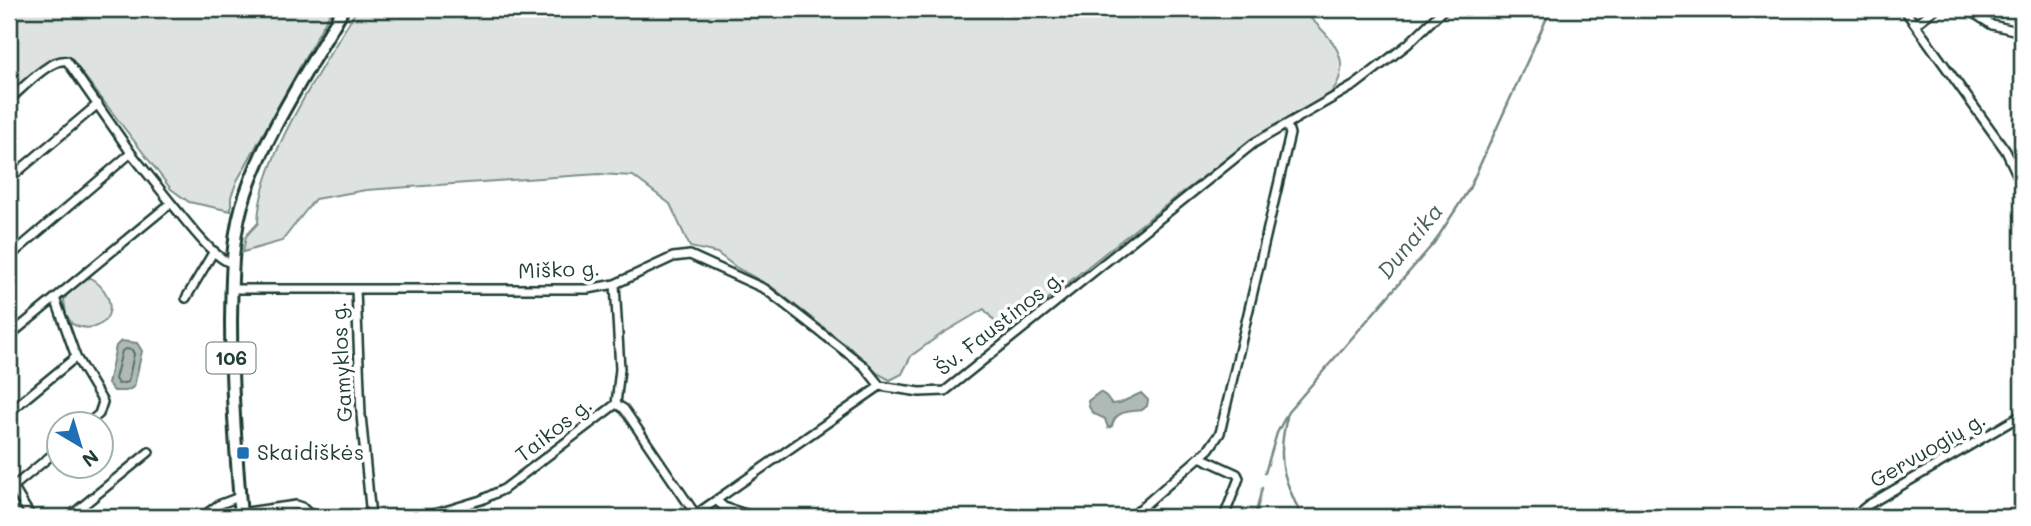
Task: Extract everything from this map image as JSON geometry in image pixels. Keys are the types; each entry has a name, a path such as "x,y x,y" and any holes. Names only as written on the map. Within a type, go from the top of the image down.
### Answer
{"main road":[{"name":"106","path":"240,515 232,375 232,263 238,219 250,181 268,144 344,9"}],"street":[{"name":"Šv. Faustinos g.","path":"880,386 920,392 945,391 1254,143 1355,85 1408,44 1444,9"},
{"path":"1905,9 2006,152 2022,185"},
{"path":"1916,24 1935,9"},
{"path":"1967,9 1992,25 2022,32"},
{"path":"9,100 51,64 62,60 71,64 131,153 171,204 214,251 227,263 232,263"},
{"path":"9,179 98,104"},
{"path":"1131,517 1200,457 1215,441 1225,420 1290,134 1287,124"},
{"path":"9,257 131,153"},
{"path":"9,336 171,204"},
{"path":"186,298 214,251"},
{"name":"Miško g.","path":"232,289 588,289 615,284 673,257 690,255 765,289 864,366 880,386"},
{"path":"615,284 620,369 616,404"},
{"name":"Gamyklos g.","path":"356,289 361,415 371,517"},
{"path":"55,298 76,357 103,402 100,410"},
{"path":"9,412 76,357"},
{"path":"694,516 866,393 880,386"},
{"name":"Taikos g.","path":"425,517 481,500 504,488 616,404 624,409 694,516"},
{"name":"Gervuogių g.","path":"1853,517 1868,505 2022,415"},
{"path":"69,517 149,452"},
{"path":"1200,457 1237,474 1239,478 1224,517"},
{"path":"31,517 11,483 46,458"},
{"path":"202,517 218,505 239,497"},
{"path":"717,501 724,508 755,517"},
{"path":"240,515 296,505 312,517"}],"shaded area":[{"path":"9,9 332,9 237,181 231,197 231,211 189,202 171,189 72,60 61,56 50,59 9,95"},
{"path":"357,9 1301,9 1331,40 1337,49 1341,68 1334,89 1326,98 1248,142 1005,334 984,309 911,356 902,374 890,380 877,373 856,353 772,287 737,268 717,253 690,247 670,204 633,176 599,174 366,190 315,199 282,241 243,252 246,236 258,223 261,197 281,142 311,85"},
{"path":"89,277 100,286 110,306 103,322 85,327 72,324 66,314 64,300 69,291"},
{"path":"297,508 310,517 248,517 248,516"}],"water":[{"path":"121,341 137,343 142,351 134,387 126,391 114,391 108,384 116,346"},
{"path":"1100,392 1112,404 1141,393 1148,400 1147,406 1142,410 1120,414 1108,428 1105,419 1093,413 1088,401"}],"waterway":[{"name":"Dunaika","path":"1265,473 1277,433 1288,412 1434,243 1469,189 1551,9"},
{"path":"1287,417 1282,445 1283,468 1302,517"},
{"name":"Dunaika","path":"1255,517 1262,488"}],"place":[{"name":"Skaidiškės","path":"243,453"}]}
